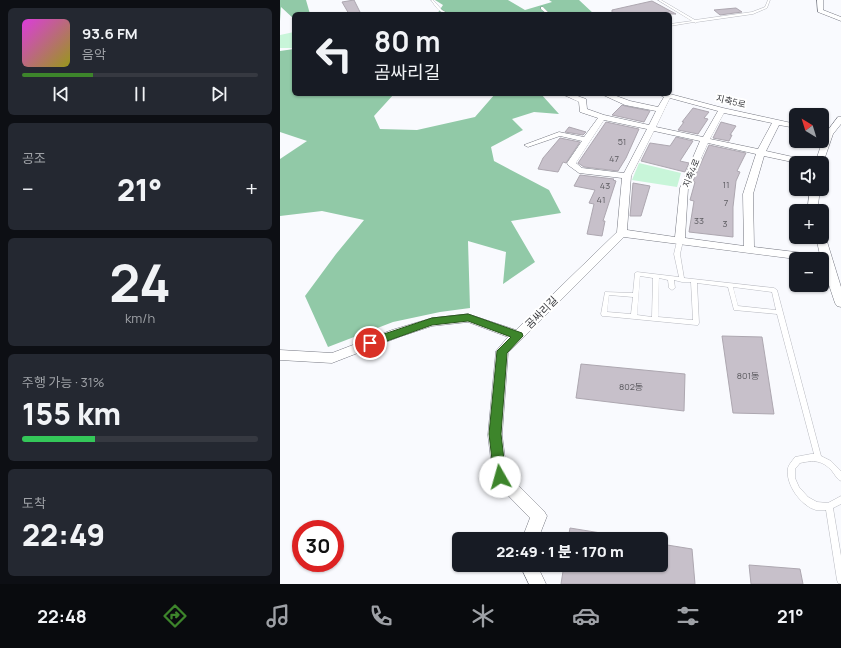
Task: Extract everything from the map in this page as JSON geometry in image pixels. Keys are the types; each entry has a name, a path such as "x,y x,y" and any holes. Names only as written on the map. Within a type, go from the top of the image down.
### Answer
{"street":[{"path":"820,0 818,2 820,11 841,19"},
{"path":"571,96 583,101 583,110 602,117 789,159"},
{"path":"610,96 628,103 660,110"},
{"path":"665,96 652,128 627,176 622,233 789,255"},
{"name":"지축5로","path":"669,96 722,110 789,125"},
{"name":"지축4로","path":"680,241 684,188 705,140 722,110"},
{"path":"602,117 571,163 579,170 627,176"},
{"path":"829,130 841,119"},
{"path":"749,250 748,194 761,152 777,122"},
{"path":"528,145 559,134 586,140"},
{"name":"곰싸리길","path":"280,355 332,358 396,333 432,322 468,318 518,336 622,233"},
{"path":"829,274 841,303"},
{"path":"518,336 502,351 495,434 500,477 539,516 533,532"},
{"path":"532,572 538,584"}],"lane":[{"path":"432,0 443,12"},
{"path":"659,0 696,22"},
{"path":"672,25 753,13 766,7 769,0"},
{"path":"542,8 547,12"},
{"path":"680,241 677,254 682,280"},
{"path":"634,317 637,274 774,290 818,458"},
{"path":"655,319 656,276"},
{"path":"671,278 672,288"},
{"path":"636,295 607,293 604,314 696,323 694,281"},
{"path":"730,285 736,308 779,312"},
{"path":"841,477 835,468 818,458 803,458 796,461 792,466 790,473 792,481 802,497 811,503 829,507 841,500"},
{"path":"829,507 841,580"}],"green space":[{"path":"280,0 306,0 309,12 292,12 292,17 281,7 280,21"},
{"path":"435,0 508,0 525,10 552,2 549,0 579,0 592,12 438,12 443,5"},
{"path":"292,32 292,48 280,48 280,35"},
{"path":"292,49 292,96 392,96 374,116 380,129 417,130 475,117 493,96 543,96 559,114 534,112 512,119 523,130 491,147 494,161 549,190 561,213 511,221 535,262 503,284 506,252 468,241 470,308 440,312 393,322 328,347 305,296 336,254 364,220 322,211 280,216 280,159 307,141 280,132 280,51"},
{"path":"639,163 681,173 677,187 632,180"}],"building":[{"path":"354,0 360,12 348,12 342,2"},
{"path":"652,1 676,14 672,14 672,12 612,12 612,10"},
{"path":"736,8 742,12 720,15 714,10"},
{"path":"622,105 650,111 644,122 612,115"},
{"path":"693,108 709,112 704,118 708,119 698,134 678,130 684,122 682,122"},
{"path":"606,122 639,129 626,158 618,171 584,167 578,163"},
{"path":"721,122 736,126 730,135 732,135 729,141 713,138"},
{"path":"569,127 586,132 583,135 565,132"},
{"path":"676,137 693,141 680,161 689,163 685,172 641,161 650,143 670,146"},
{"path":"560,138 580,142 566,163 563,162 558,172 538,169 543,158"},
{"path":"709,145 746,153 737,171 740,172 736,181 733,207 733,237 689,232 694,201 690,200 695,182 693,181"},
{"path":"580,175 614,179 613,180 616,181 603,221 605,221 602,236 587,234 594,204 589,203 595,190 574,186"},
{"path":"633,183 650,186 641,216 630,216"},
{"path":"722,336 762,337 774,414 733,413"},
{"path":"581,364 685,374 684,411 576,398"},
{"path":"570,528 595,532 569,532"},
{"path":"668,545 692,549 695,584 561,584 563,572 668,572"},
{"path":"749,565 800,569 803,584 751,584"}],"route":[{"path":"370,343 432,322 468,318 489,324 518,336 502,351 495,434 500,477"}]}
